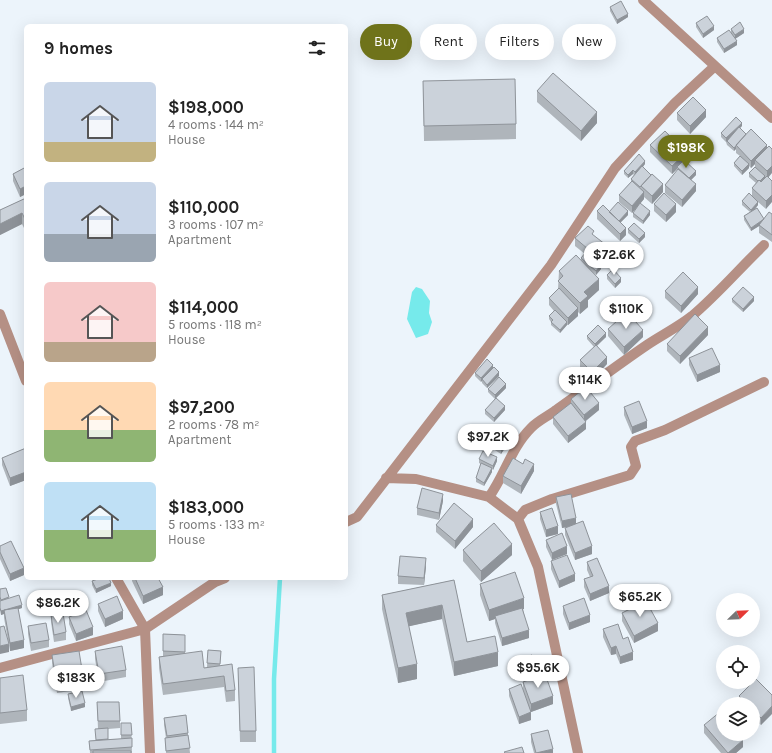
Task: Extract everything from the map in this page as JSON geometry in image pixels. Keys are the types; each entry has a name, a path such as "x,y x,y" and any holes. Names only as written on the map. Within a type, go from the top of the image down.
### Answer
{"street":[{"path":"643,0 772,118"},
{"path":"348,521 357,517 550,265 615,168 675,103 715,66"},
{"path":"489,498 497,486 514,449 542,418 600,380 610,370 621,365 647,345 692,316 764,245"},
{"path":"0,314 24,376"},
{"path":"518,519 525,510 552,499 630,474 634,471 636,466 631,447 635,441 664,430 764,382"},
{"path":"386,478 416,479 489,498 518,519 538,567 578,753"},
{"path":"117,580 145,628 150,753"},
{"path":"0,668 145,628 220,580"}],"water":[{"path":"416,287 422,289 430,301 429,313 432,322 428,334 416,338 407,319 412,292"}],"building":[{"path":"621,1 628,14 617,20 610,7"},
{"path":"707,16 714,26 703,34 696,23"},
{"path":"740,22 744,29 735,35 731,29"},
{"path":"729,30 737,41 724,49 717,38"},
{"path":"553,73 597,112 581,131 537,91"},
{"path":"515,79 516,124 424,126 423,81"},
{"path":"693,97 706,110 690,126 677,113"},
{"path":"736,117 742,123 726,138 721,133"},
{"path":"739,127 746,134 734,148 727,141"},
{"path":"751,129 767,145 751,161 736,145"},
{"path":"665,131 686,153 672,166 650,145"},
{"path":"769,146 772,149 772,166 767,171 755,160"},
{"path":"639,154 645,161 635,172 633,170 628,175 624,171"},
{"path":"740,156 749,164 742,171 734,163"},
{"path":"684,160 696,171 689,178 677,167"},
{"path":"642,166 651,175 640,187 631,179"},
{"path":"755,167 765,176 760,181 749,173"},
{"path":"24,168 24,187 20,189 13,174"},
{"path":"678,169 696,184 682,200 665,185"},
{"path":"652,174 663,184 652,196 641,186"},
{"path":"767,176 772,181 772,195 766,201 752,188 759,180 761,182"},
{"path":"632,181 644,192 632,206 619,195"},
{"path":"664,193 676,204 666,215 654,204"},
{"path":"749,193 758,202 751,210 742,201"},
{"path":"24,199 24,217 22,213 0,224 0,210"},
{"path":"618,202 628,211 619,221 609,212"},
{"path":"640,203 650,211 643,221 633,213"},
{"path":"603,205 626,228 620,234 597,211"},
{"path":"757,208 764,219 751,228 744,216"},
{"path":"769,212 772,214 772,235 759,225"},
{"path":"634,223 645,233 639,239 628,229"},
{"path":"588,226 594,231 592,234 615,252 608,261 590,246 588,249 575,238"},
{"path":"586,252 601,265 596,271 581,258"},
{"path":"576,255 599,279 584,292 588,296 580,303 558,281 563,276 559,271"},
{"path":"613,269 621,278 615,284 607,275"},
{"path":"683,272 698,287 681,306 665,291"},
{"path":"743,287 754,297 743,309 732,299"},
{"path":"559,288 578,308 568,318 549,298"},
{"path":"555,310 567,322 560,330 551,322 553,320 549,316"},
{"path":"627,312 643,330 624,347 608,329"},
{"path":"695,314 708,327 680,356 667,344"},
{"path":"598,325 606,333 595,344 587,336"},
{"path":"596,345 607,357 592,372 580,360"},
{"path":"712,348 720,365 697,375 689,358"},
{"path":"487,359 493,365 481,378 475,373"},
{"path":"494,367 499,372 487,385 482,379"},
{"path":"499,377 506,384 495,395 488,389"},
{"path":"586,387 599,403 584,415 571,399"},
{"path":"496,398 505,406 494,418 485,410"},
{"path":"639,401 647,421 632,427 624,407"},
{"path":"571,403 586,422 568,436 553,417"},
{"path":"493,432 507,441 501,450 487,441"},
{"path":"24,449 24,473 10,478 2,458"},
{"path":"483,451 497,457 493,466 479,459"},
{"path":"513,458 523,464 525,459 534,464 521,486 503,476"},
{"path":"481,463 492,468 484,483 476,478"},
{"path":"422,488 443,494 439,513 417,508"},
{"path":"571,494 576,518 562,521 556,497"},
{"path":"454,503 473,519 455,541 436,525"},
{"path":"552,508 558,526 546,530 540,512"},
{"path":"583,521 592,546 575,553 565,528"},
{"path":"494,523 512,544 481,571 463,550"},
{"path":"562,533 567,546 552,553 546,540"},
{"path":"11,541 24,568 10,574 0,552 0,546"},
{"path":"567,555 575,574 559,581 551,561"},
{"path":"400,556 426,558 424,578 398,576"},
{"path":"597,558 609,586 590,594 584,579 593,576 587,562"},
{"path":"515,572 524,598 489,610 480,584"},
{"path":"110,580 111,583 96,589 92,581"},
{"path":"136,580 159,580 163,587 143,596"},
{"path":"454,580 467,642 495,636 498,652 454,662 442,605 406,613 417,664 398,668 382,595"},
{"path":"6,588 9,597 1,600 0,589"},
{"path":"19,595 22,605 1,611 0,601"},
{"path":"117,596 123,611 105,619 98,604"},
{"path":"584,598 590,615 569,623 563,606"},
{"path":"646,601 658,623 634,636 622,613"},
{"path":"18,608 24,640 10,643 4,610"},
{"path":"522,608 529,630 502,638 495,616"},
{"path":"86,610 93,627 76,634 69,617"},
{"path":"63,613 66,632 54,635 51,615"},
{"path":"46,623 49,640 31,643 28,626"},
{"path":"618,624 623,639 628,637 633,652 620,657 616,646 611,648 603,629"},
{"path":"4,626 9,644 0,646 0,627"},
{"path":"163,634 185,635 185,652 163,651"},
{"path":"122,646 126,670 99,674 95,651"},
{"path":"208,650 221,651 220,664 207,663"},
{"path":"79,651 84,682 57,686 52,655"},
{"path":"202,651 204,668 232,664 235,690 226,691 224,676 163,684 159,657"},
{"path":"532,655 536,665 514,673 510,662"},
{"path":"254,667 256,731 240,731 238,668"},
{"path":"545,674 553,696 531,704 523,682"},
{"path":"23,675 27,710 0,713 0,678"},
{"path":"760,683 772,695 772,706 761,718 760,697 739,696 746,689 760,689"},
{"path":"521,684 531,712 519,717 509,689"},
{"path":"82,691 85,703 71,707 68,694"},
{"path":"97,702 119,702 120,721 98,721"},
{"path":"186,715 188,733 167,736 164,718"},
{"path":"716,715 716,739 704,725"},
{"path":"121,723 131,723 132,735 121,735"},
{"path":"108,728 108,739 96,740 95,729"},
{"path":"548,730 553,749 536,753 531,734"},
{"path":"188,735 190,748 166,751 165,738"},
{"path":"132,738 132,747 90,750 89,741"},
{"path":"718,741 742,741 728,753"},
{"path":"522,747 524,753 504,752"},
{"path":"93,751 131,751 131,753 93,753"}],"waterway":[{"path":"274,753 274,679 280,580"}]}
